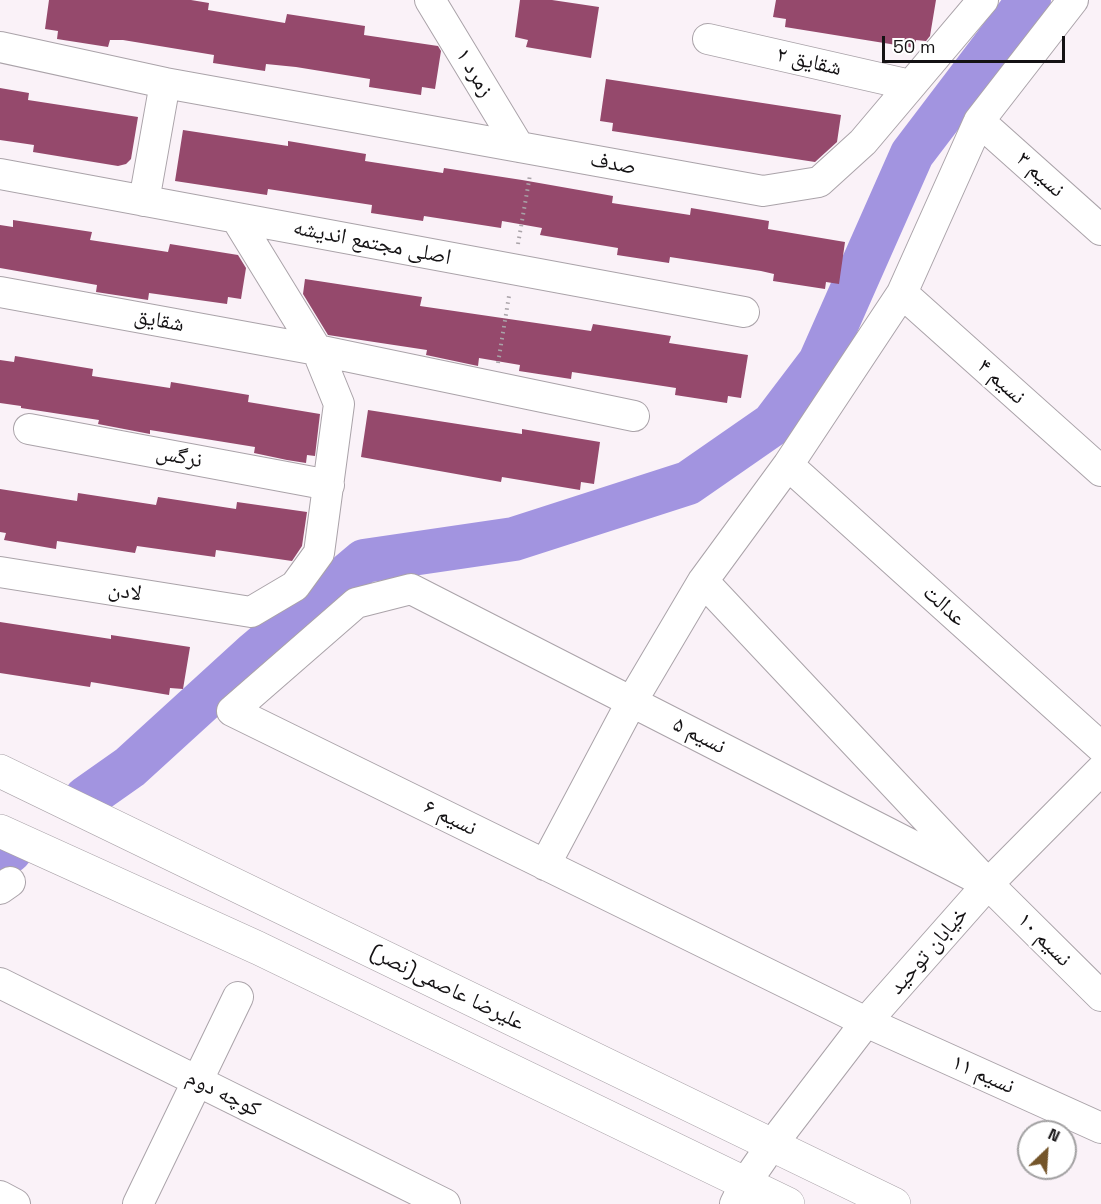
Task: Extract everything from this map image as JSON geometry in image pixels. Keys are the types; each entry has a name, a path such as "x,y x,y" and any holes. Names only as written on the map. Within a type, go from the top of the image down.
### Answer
{"street":[{"name":"زمرد ۱","path":"429,0 527,148"},
{"name":"صدف","path":"0,47 165,83 763,191 819,182 863,141 983,0"},
{"path":"545,865 632,701 703,581 788,465 902,293 980,121 1073,0"},
{"name":"شقایق ۲","path":"708,39 910,85"},
{"path":"144,201 165,83"},
{"name":"نسیم ۳","path":"980,121 1101,230"},
{"name":"اصلی مجتمع اندیشه","path":"0,174 744,312"},
{"path":"236,218 317,350 339,404 329,485"},
{"name":"شقایق","path":"0,292 317,350 634,416"},
{"name":"نسیم ۴","path":"902,293 1101,471"},
{"name":"نرگس","path":"29,429 329,485"},
{"name":"عدالت","path":"788,465 1101,747"},
{"name":"لادن","path":"0,572 251,612 295,586 319,553 329,485"},
{"name":"نسیم ۱۰","path":"703,581 988,884 1101,996"},
{"name":"نسیم ۵","path":"411,589 988,884"},
{"name":"نسیم ۶","path":"411,589 356,603 232,711 866,1022"},
{"name":"خیابان توحید","path":"740,1193 771,1146 866,1022 988,884 1101,770"},
{"name":"علیرضا عاصمی(نصر)","path":"0,771 894,1204"},
{"name":"علیرضا عاصمی(نصر)","path":"0,831 258,948 740,1193 788,1204"},
{"name":"کوچه دوم","path":"0,983 445,1204"},
{"path":"138,1204 199,1082 238,997"},
{"name":"نسیم ۱۱","path":"866,1022 1101,1128"},
{"path":"0,1196 15,1204"}],"path":[{"path":"493,387 514,269 527,148"}],"building":[{"path":"49,0 191,0 209,3 208,10 285,23 287,14 365,26 364,35 438,46 441,51 435,89 422,87 421,95 369,87 370,79 296,67 266,64 265,71 213,63 214,55 123,40 110,40 108,47 57,39 58,31 45,29"},
{"path":"520,0 552,0 599,7 591,58 526,47 528,40 515,37"},
{"path":"776,0 936,0 930,36 926,41 916,40 915,48 785,27 786,19 773,17"},
{"path":"606,79 841,115 837,142 815,162 612,131 613,123 600,121"},
{"path":"0,88 29,93 28,100 138,117 131,159 126,164 118,166 33,152 34,145 0,140"},
{"path":"183,130 288,146 288,141 366,154 365,161 443,173 444,168 522,180 613,196 612,203 690,215 691,208 769,221 768,229 845,242 839,284 826,282 825,289 773,281 774,274 761,271 670,257 669,263 617,255 618,248 540,235 542,228 502,221 501,228 424,216 423,221 371,213 372,205 268,189 267,195 175,181"},
{"path":"13,220 92,232 90,240 168,252 170,244 238,255 246,268 241,299 228,297 227,304 149,293 148,300 96,292 97,285 0,268 0,225 13,227"},
{"path":"305,279 422,297 420,306 591,331 593,324 671,336 669,343 748,355 741,398 728,396 727,403 675,395 676,388 572,372 571,379 519,371 520,365 479,358 478,366 426,355 427,350 328,335 303,294"},
{"path":"15,356 93,369 92,376 170,388 171,382 249,395 248,402 320,414 315,456 307,455 306,463 287,460 254,453 255,447 150,430 150,434 98,424 99,420 0,403 0,360 14,362"},
{"path":"368,410 522,434 522,429 600,442 594,484 581,482 580,490 502,477 501,482 361,457"},
{"path":"0,489 77,501 78,493 156,505 158,497 236,509 237,502 307,512 302,546 292,561 216,550 215,557 137,546 135,553 57,541 56,549 4,540 6,533 0,532"},
{"path":"0,622 111,639 111,635 190,647 183,689 170,688 169,695 91,682 90,687 0,673"}],"waterway":[{"path":"86,798 130,767 255,653 364,561 514,539 688,483 773,424 820,362 912,154 1029,0"},
{"path":"0,858 10,851"}]}
